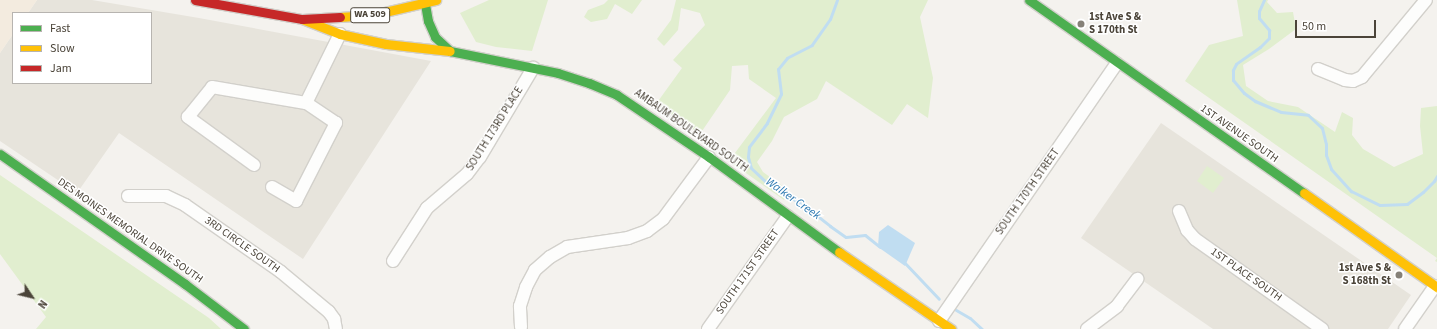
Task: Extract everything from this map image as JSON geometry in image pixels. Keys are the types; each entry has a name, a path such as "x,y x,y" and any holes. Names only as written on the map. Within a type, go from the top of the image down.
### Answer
{"main road":[{"name":"AMBAUM BOULEVARD SOUTH","path":"194,0 302,19 340,34 386,44 450,51 558,73 589,83 617,95 709,157 788,216 951,329"},
{"name":"WA 509","path":"302,19 372,15 425,4 436,0"},
{"name":"1ST AVENUE SOUTH","path":"1029,0 1436,287"},
{"path":"425,4 428,21 435,37 450,51"},
{"name":"DES MOINES MEMORIAL DRIVE SOUTH","path":"0,154 185,284 244,329"}],"street":[{"path":"1318,69 1345,80 1353,81 1362,76 1426,0"},
{"path":"306,103 340,34"},
{"name":"SOUTH 170TH STREET","path":"939,321 1117,63"},
{"name":"SOUTH 173RD PLACE","path":"394,261 427,208 467,174 480,157 532,68"},
{"path":"254,164 188,117 212,87 306,103 336,123 296,201 272,187"},
{"path":"521,327 520,306 526,287 536,270 545,261 567,247 628,238 647,231 663,219 709,157"},
{"name":"3RD CIRCLE SOUTH","path":"128,196 166,196 185,205 281,272 329,312 334,319 336,329"},
{"name":"1ST PLACE SOUTH","path":"1179,211 1187,230 1196,239 1322,329"},
{"name":"SOUTH 171ST STREET","path":"708,329 788,216"},
{"path":"1088,329 1117,306 1137,279"},
{"path":"1405,329 1436,287"}],"shaded area":[{"path":"0,0 37,0 29,12 12,12 12,35 0,53"},
{"path":"37,0 92,0 199,18 431,61 303,259 119,133 77,193 0,141 0,53 12,35 12,84 152,84 152,12 29,12"},
{"path":"1161,123 1411,295 1388,329 1213,329 1081,238"}],"green space":[{"path":"489,0 548,0 532,51 496,47 476,42 460,13"},
{"path":"608,0 642,0 632,14 615,4 607,19 591,22 584,17 588,10 604,4"},
{"path":"676,0 928,0 920,17 933,78 928,118 907,104 892,125 826,81 817,99 784,117 772,141 757,162 763,172 788,190 784,200 729,161 776,98 749,79 748,65 732,66 730,90 700,134 656,104 682,68 673,60 705,25 700,13 681,8 678,30 664,46 657,39 671,20"},
{"path":"1237,0 1268,0 1267,2 1277,13 1293,12 1296,29 1269,49 1243,65 1246,86 1268,101 1298,107 1335,132 1342,112 1353,118 1352,135 1363,149 1394,167 1423,154 1420,126 1421,108 1437,106 1437,258 1185,81 1209,45 1243,36"},
{"path":"1207,166 1224,178 1213,193 1197,181"},
{"path":"0,175 209,318 221,329 36,329 46,317 0,254"}],"water":[{"path":"888,225 915,243 905,266 878,247 879,232"}],"waterway":[{"name":"Walker Creek","path":"837,0 830,19 812,45 787,58 778,69 781,94 767,123 749,147 748,157 751,168 766,182 806,207 846,237 865,235 880,247"},
{"name":"Walker Creek","path":"1264,0 1259,11 1259,18 1269,30 1269,38 1260,47 1236,64 1233,70 1233,80 1244,93 1255,101 1281,112 1308,115 1322,128 1326,144 1326,155 1331,169 1351,191 1380,205 1407,204 1423,192 1437,176"},
{"name":"Walker Creek","path":"903,261 939,299"},
{"name":"Walker Creek","path":"956,310 970,318 982,329"}],"traffic: fast":[{"path":"1029,0 1304,193"},
{"path":"425,4 428,21 435,37 450,51 558,73 589,83 617,95 709,157 839,252"},
{"path":"0,154 185,284 244,329"}],"traffic: slow":[{"path":"340,17 372,15 436,0"},
{"path":"302,19 340,34 386,44 450,51"},
{"path":"1304,193 1437,287"},
{"path":"839,252 951,329"}],"traffic: jam":[{"path":"195,0 302,19 340,17"}],"place":[{"name":"1st Ave S & S 170th St","path":"1081,24"},
{"name":"1st Ave S & S 168th St","path":"1399,275"}]}
